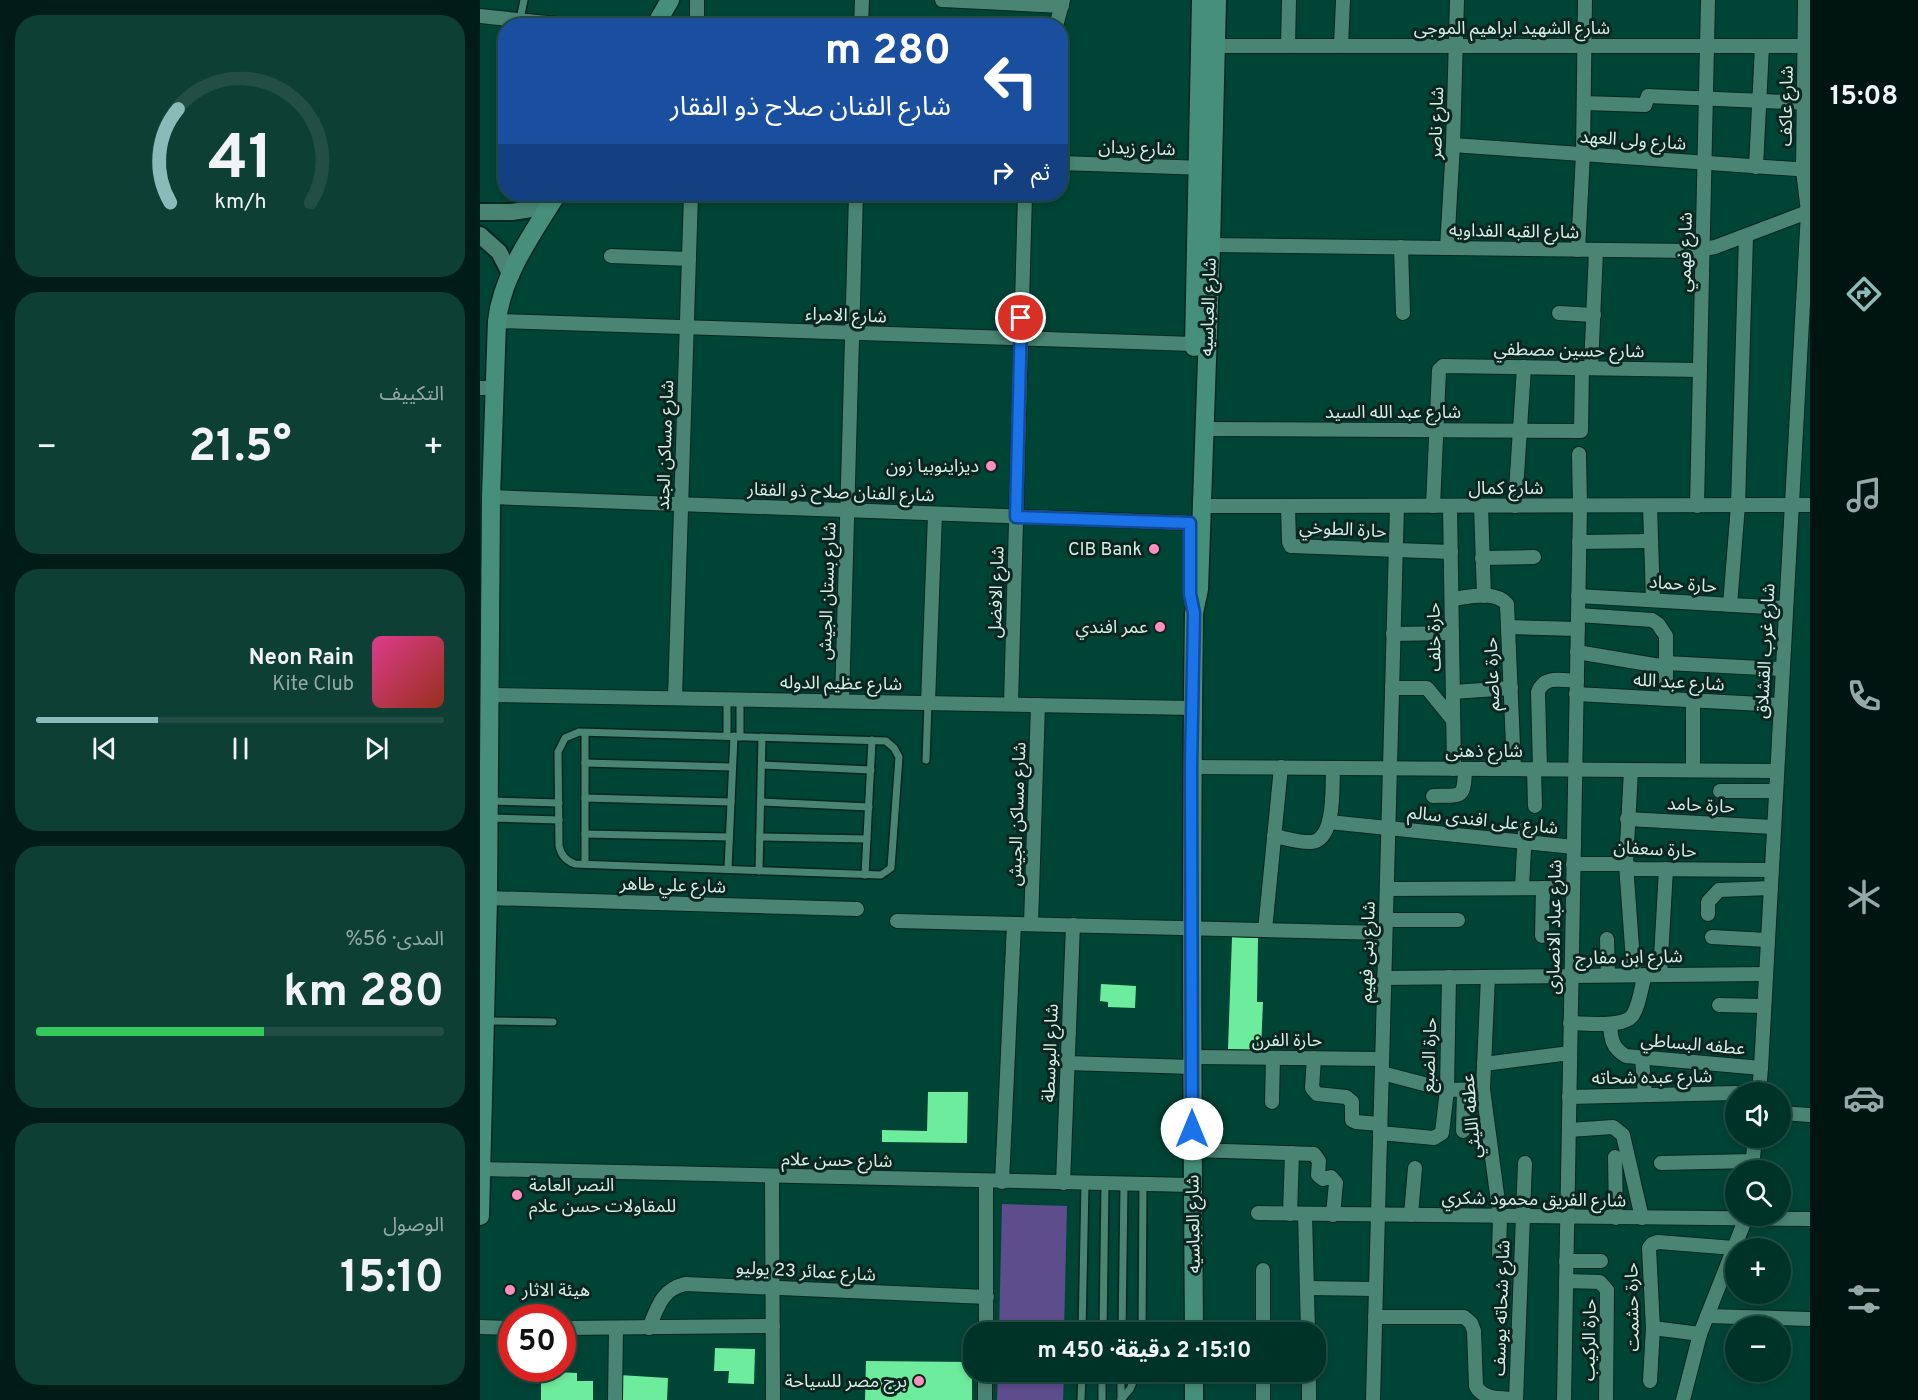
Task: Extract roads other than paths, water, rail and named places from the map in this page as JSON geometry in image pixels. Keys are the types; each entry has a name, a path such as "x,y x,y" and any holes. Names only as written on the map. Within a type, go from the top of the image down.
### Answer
{"main road":[{"path":"660,18 670,0"},
{"name":"شارع العباسيه","path":"1194,1322 1191,1185 1191,767 1194,613 1198,595 1211,245 1205,168 1202,0"},
{"name":"شارع العباسيه","path":"1194,613 1190,594 1190,523 1194,344 1217,0"},
{"path":"480,1216 488,898 490,695 485,651 491,497 487,388 499,300 531,236 553,201"},
{"path":"1194,1382 1194,1400"}],"street":[{"path":"697,18 698,0"},
{"path":"861,18 862,0"},
{"path":"942,0 1062,3 1058,18"},
{"path":"1288,46 1289,0"},
{"path":"1341,46 1343,0"},
{"name":"شارع ناصر","path":"1447,248 1453,144 1457,0"},
{"path":"1578,250 1583,154 1585,0"},
{"name":"شارع فهمي","path":"1697,506 1708,0"},
{"name":"شارع عاكف","path":"1805,0 1806,170 1809,211"},
{"path":"480,16 507,18"},
{"name":"شارع الشهيد ابراهيم الموجى","path":"1215,46 1807,46"},
{"path":"1756,167 1762,46"},
{"path":"1584,103 1645,105 1648,96 1807,102"},
{"name":"شارع ولى العهد","path":"1453,144 1806,170"},
{"name":"شارع زيدان","path":"1068,163 1205,168"},
{"path":"480,212 512,212 550,201"},
{"name":"شارع مساكن الجند","path":"675,698 692,201"},
{"name":"شارع بستان الجيش","path":"842,701 856,201"},
{"name":"شارع الافضل","path":"1011,704 1025,201"},
{"name":"شارع القبه الفداويه","path":"1211,245 1703,250 1809,211"},
{"name":"شارع غرب القشلاق","path":"1759,1082 1809,211"},
{"path":"480,235 499,252 511,275"},
{"path":"1730,605 1738,505 1746,236"},
{"path":"1401,247 1403,313"},
{"path":"1586,368 1593,315 1596,250"},
{"path":"611,256 689,259"},
{"path":"1559,313 1593,315"},
{"name":"شارع الامراء","path":"496,321 1194,344"},
{"name":"شارع حسين مصطفي","path":"1437,430 1439,370 1448,366 1700,370"},
{"path":"1515,506 1524,367"},
{"name":"شارع عبد الله السيد","path":"1204,429 1581,431 1586,368"},
{"path":"1433,506 1437,430"},
{"name":"شارع عباد الانصارى","path":"1564,1400 1580,506 1579,454"},
{"name":"شارع الفنان صلاح ذو الفقار","path":"491,497 1190,523"},
{"name":"شارع كمال","path":"1202,506 1810,506"},
{"name":"حارة الطوخي","path":"1288,506 1291,546 1396,550"},
{"name":"شارع بنى فهيم","path":"1373,1400 1397,506"},
{"name":"حارة خلف","path":"1433,796 1458,795 1464,789 1453,720 1450,506"},
{"path":"1452,599 1484,596 1480,506"},
{"path":"1650,506 1653,600"},
{"path":"928,703 935,514"},
{"path":"1579,542 1651,541"},
{"path":"1396,550 1451,552"},
{"path":"1482,558 1534,557"},
{"name":"حارة عاصم","path":"1484,596 1494,595 1502,598 1507,604 1514,769"},
{"name":"حارة حماد","path":"1578,596 1785,608"},
{"path":"1508,627 1652,620 1658,624 1666,636 1666,699"},
{"path":"1394,633 1452,633"},
{"path":"1577,652 1666,665 1782,669"},
{"name":"شارع عبد الله","path":"1534,806 1538,692 1548,680 1576,687 1666,699 1780,705"},
{"path":"1392,688 1428,688 1453,720"},
{"path":"1453,692 1511,688"},
{"name":"شارع عظيم الدوله","path":"490,695 1193,708"},
{"path":"1693,700 1693,770"},
{"name":"شارع مساكن الجيش","path":"1031,924 1038,705"},
{"name":"شارع ذهنى","path":"1191,767 1777,771"},
{"path":"1265,930 1281,767"},
{"path":"1274,836 1311,843 1327,831 1333,768"},
{"path":"1570,1023 1610,1024 1627,1021 1634,1015 1639,975 1626,864 1630,770"},
{"path":"1720,791 1775,791"},
{"name":"حارة حامد","path":"1627,819 1773,827"},
{"name":"شارع على افندى سالم","path":"1329,822 1388,829 1525,835 1574,846"},
{"path":"1522,888 1525,835"},
{"name":"حارة سعفان","path":"1573,864 1626,864 1634,869 1771,870"},
{"path":"1660,975 1666,869"},
{"path":"1542,936 1543,888"},
{"path":"1387,889 1573,888"},
{"path":"1708,914 1708,902 1719,890 1770,888"},
{"name":"شارع علي طاهر","path":"488,898 857,909"},
{"path":"897,921 1265,930 1386,926 1458,920"},
{"path":"1002,1182 1014,924"},
{"name":"شارع البوسطة","path":"1062,1183 1073,925"},
{"path":"1712,937 1767,940"},
{"path":"1607,939 1608,975"},
{"name":"شارع ابن مفارج","path":"1384,978 1766,974"},
{"name":"حارة الضبع","path":"1380,1129 1434,1138 1442,1133 1448,1090 1449,977"},
{"name":"عطفه الليثي","path":"1488,977 1483,1089 1500,1216 1499,1254"},
{"path":"1719,1005 1763,1006"},
{"name":"عطفه البساطي","path":"1610,1024 1611,1041 1617,1051 1626,1056 1761,1068"},
{"path":"1484,1064 1570,1053"},
{"path":"1272,1102 1273,1058"},
{"name":"حارة الفرن","path":"1067,1063 1192,1062 1273,1058 1382,1059"},
{"path":"1314,1058 1312,1088 1314,1092 1346,1097 1352,1102 1352,1120 1380,1129"},
{"path":"1642,1058 1646,1095"},
{"path":"1382,1073 1448,1090 1483,1089"},
{"path":"1463,1131 1464,1090"},
{"name":"شارع عبده شحاته","path":"1569,1097 1725,1093"},
{"path":"1791,1114 1810,1115"},
{"path":"1569,1130 1613,1127 1623,1135 1642,1218"},
{"path":"1192,1150 1314,1154 1319,1161 1318,1175 1323,1179 1331,1177 1336,1183 1333,1215"},
{"path":"1290,1214 1292,1154"},
{"path":"1615,1157 1616,1218"},
{"name":"شارع شحاته يوسف","path":"1516,1399 1525,1163"},
{"path":"1661,1163 1725,1164"},
{"path":"1411,1215 1415,1168"},
{"name":"شارع حسن علام","path":"482,1169 1191,1185"},
{"path":"772,1176 773,1400"},
{"path":"986,1181 986,1322"},
{"name":"شارع الفريق محمود شكري","path":"1258,1213 1725,1217"},
{"path":"1305,1214 1308,1322"},
{"name":"شارع الفريق محمود شكري","path":"1791,1218 1810,1219"},
{"name":"حارة حشمت","path":"1650,1381 1653,1328 1649,1248 1658,1242 1725,1247"},
{"path":"1566,1261 1602,1262"},
{"path":"1263,1270 1263,1322"},
{"path":"1683,1400 1700,1334 1725,1271"},
{"name":"حارة الركيب","path":"1566,1281 1600,1282 1607,1290 1606,1400"},
{"name":"شارع عمائر 23 يوليو","path":"649,1328 662,1298 678,1285 685,1284 987,1297"},
{"path":"1307,1288 1376,1289"},
{"path":"1707,1316 1810,1319"},
{"path":"1375,1317 1464,1317 1471,1323 1474,1331 1476,1386 1479,1392 1486,1396 1516,1399"},
{"path":"576,1328 773,1326"},
{"path":"480,1328 498,1328"},
{"path":"615,1400 616,1328"},
{"path":"1653,1328 1700,1334"},
{"path":"985,1382 985,1400"},
{"path":"1263,1382 1263,1400"},
{"path":"1309,1382 1309,1400"}],"lane":[{"path":"520,18 524,0"},
{"path":"728,869 734,699"},
{"path":"734,699 734,736"},
{"path":"926,759 928,703"},
{"path":"585,733 585,864"},
{"path":"585,733 880,740 891,744 898,757 893,864 885,874 865,874 569,862 561,854 559,846 559,747 569,735 585,733"},
{"path":"759,871 762,737"},
{"path":"865,874 872,740"},
{"path":"585,763 732,767"},
{"path":"762,765 870,770"},
{"path":"585,798 731,802"},
{"path":"761,802 869,807"},
{"path":"488,810 559,803"},
{"path":"488,810 559,820"},
{"path":"585,834 729,837"},
{"path":"760,837 867,840"},
{"path":"484,1021 553,1022"},
{"path":"1082,1322 1084,1184"},
{"path":"1103,1322 1105,1184"},
{"path":"1122,1322 1124,1185"},
{"path":"1142,1322 1143,1185"},
{"path":"1082,1382 1082,1400"},
{"path":"1102,1382 1102,1400"},
{"path":"1121,1382 1121,1400"},
{"path":"1121,1400 1133,1382"}],"place":[{"name":"ديزاينوبيا زون","path":"991,466"},
{"name":"CIB Bank","path":"1154,549"},
{"name":"عمر افندي","path":"1160,627"},
{"name":"النصر العامة للمقاولات حسن علام","path":"517,1195"},
{"name":"هيئة الاثار","path":"510,1290"},
{"name":"برج مصر للسياحة","path":"919,1381"}]}
